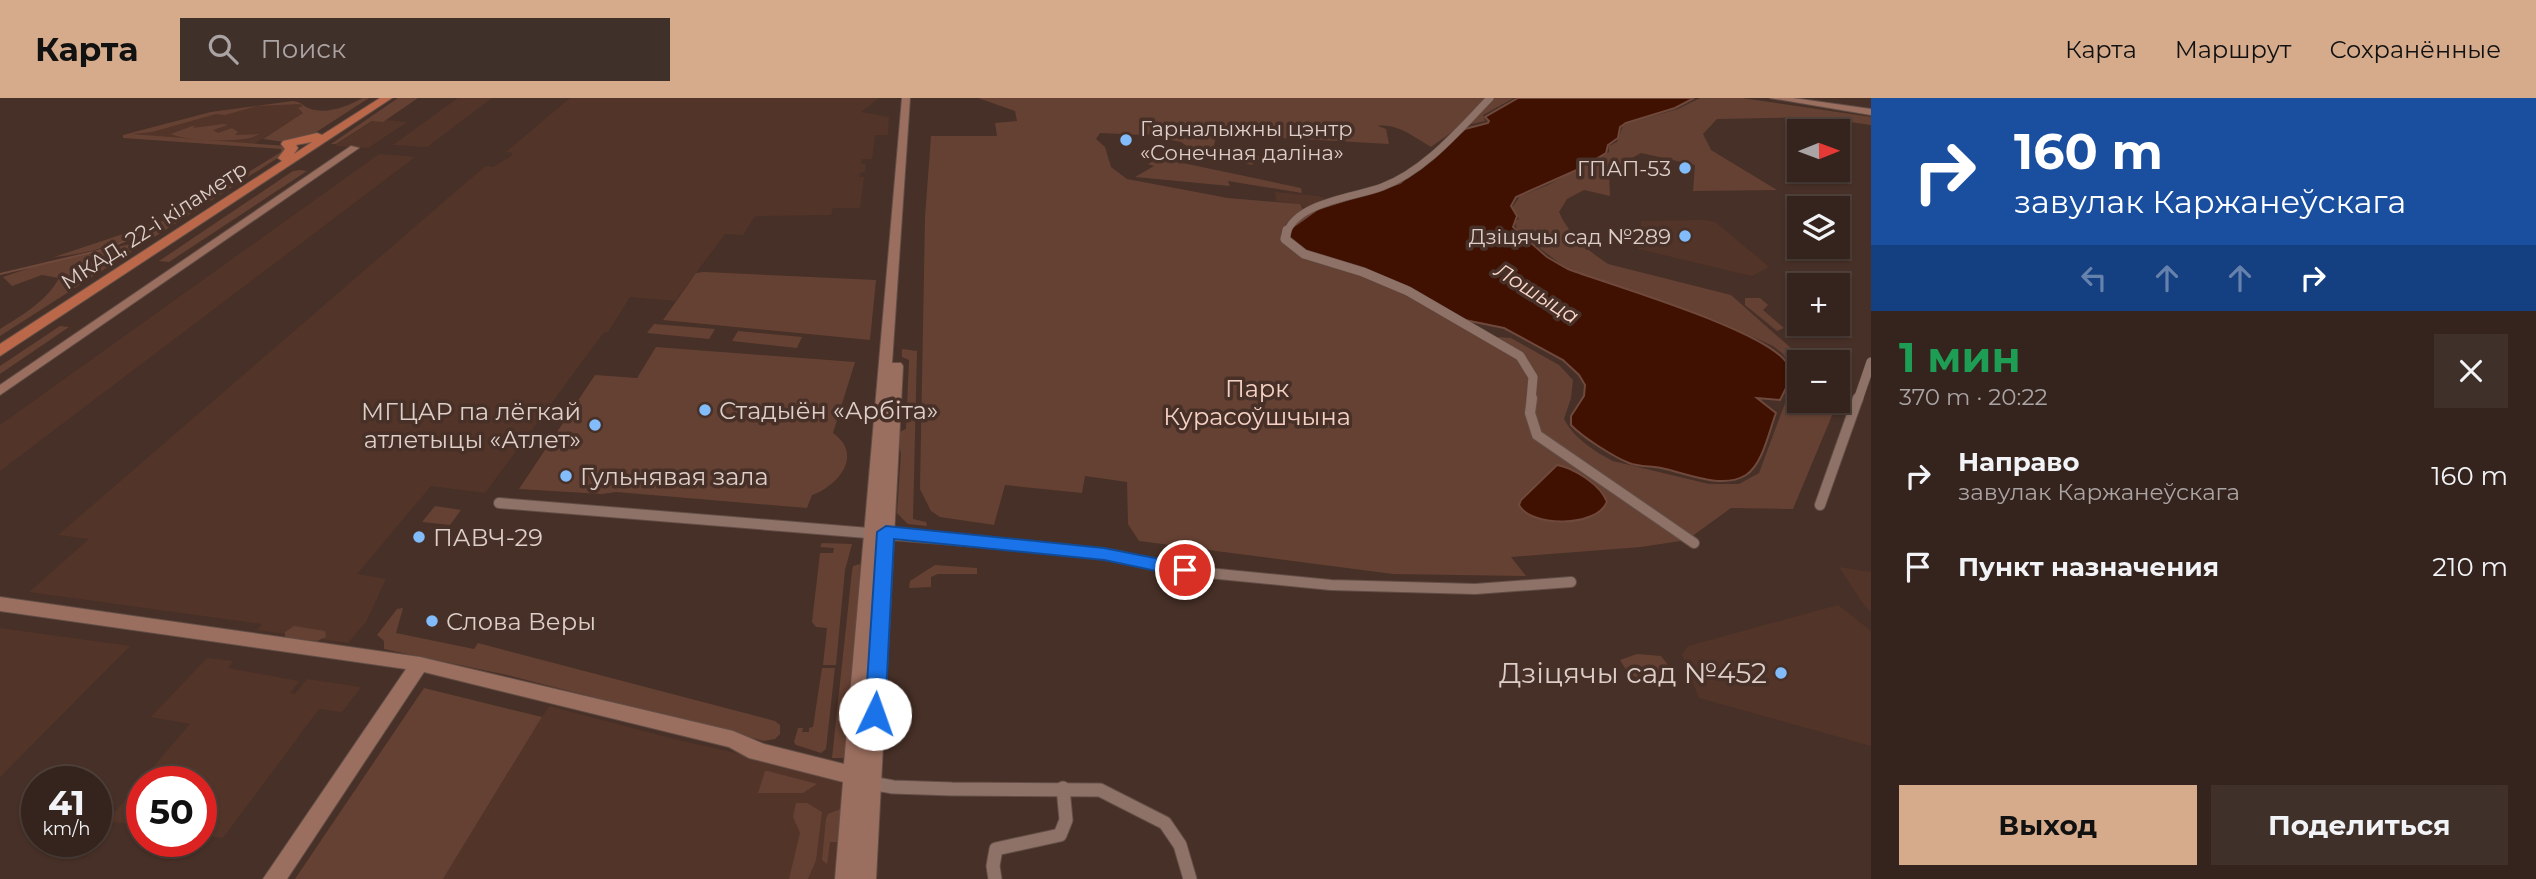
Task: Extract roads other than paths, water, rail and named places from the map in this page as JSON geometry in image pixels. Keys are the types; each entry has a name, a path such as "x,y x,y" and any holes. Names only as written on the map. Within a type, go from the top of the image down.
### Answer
{"highway":[{"path":"326,138 377,98"},
{"path":"326,138 387,98"},
{"name":"МКАД, 22-і кіламетр","path":"0,351 326,138"},
{"name":"МКАД, 22-і кіламетр","path":"0,340 285,158 326,138"}],"main road":[{"path":"865,879 863,780 907,134 906,98"},
{"path":"907,134 913,98"},
{"path":"1774,98 1871,111"},
{"path":"1792,98 1871,111"},
{"path":"0,391 354,148 326,138"},
{"path":"0,604 420,664 447,670 494,689 543,702 732,748 757,750 827,767 863,780"},
{"path":"274,879 420,664"},
{"path":"846,879 863,780"}],"street":[{"path":"1490,98 1411,173 1395,182 1329,202 1307,212 1290,223 1284,232 1285,239 1304,254 1363,272 1408,291 1520,356 1532,372 1534,386 1528,416 1536,435 1694,543"},
{"path":"1820,505 1871,362"},
{"path":"499,503 879,532 1104,554 1185,570 1371,588 1502,589 1571,582"},
{"path":"863,780 893,787 1100,790 1165,823 1180,845 1190,879"},
{"path":"995,879 993,866 996,849 1010,842 1052,840 1060,835 1066,820 1063,789"}],"water":[{"name":"Лошыца","path":"1518,98 1694,98 1675,108 1626,123 1620,127 1618,138 1608,145 1606,153 1579,169 1516,197 1511,206 1517,216 1513,227 1547,257 1568,269 1722,324 1775,352 1787,364 1787,384 1780,400 1757,398 1776,413 1765,447 1757,463 1746,475 1715,481 1629,463 1607,452 1571,425 1571,416 1584,396 1585,385 1579,375 1563,360 1504,328 1465,320 1307,252 1290,240 1290,229 1318,209 1400,183 1465,129 1488,123 1485,117"},
{"path":"1557,465 1579,474 1599,489 1607,502 1601,510 1590,517 1563,522 1549,521 1525,512 1519,505 1521,500"}],"waterway":[{"path":"0,274 106,249 145,232"}],"place":[{"name":"Гарналыжны цэнтр «Сонечная даліна»","path":"1126,140"},
{"name":"ГПАП-53","path":"1685,168"},
{"name":"Дзіцячы сад №289","path":"1685,236"},
{"name":"Стадыён «Арбіта»","path":"705,410"},
{"name":"МГЦАР па лёгкай атлетыцы «Атлет»","path":"595,425"},
{"name":"Гульнявая зала","path":"566,476"},
{"name":"ПАВЧ-29","path":"419,537"},
{"name":"Слова Веры","path":"432,621"},
{"name":"Дзіцячы сад №452","path":"1781,673"}],"park label":[{"name":"Парк Курасоўшчына","path":"1257,402"}]}
